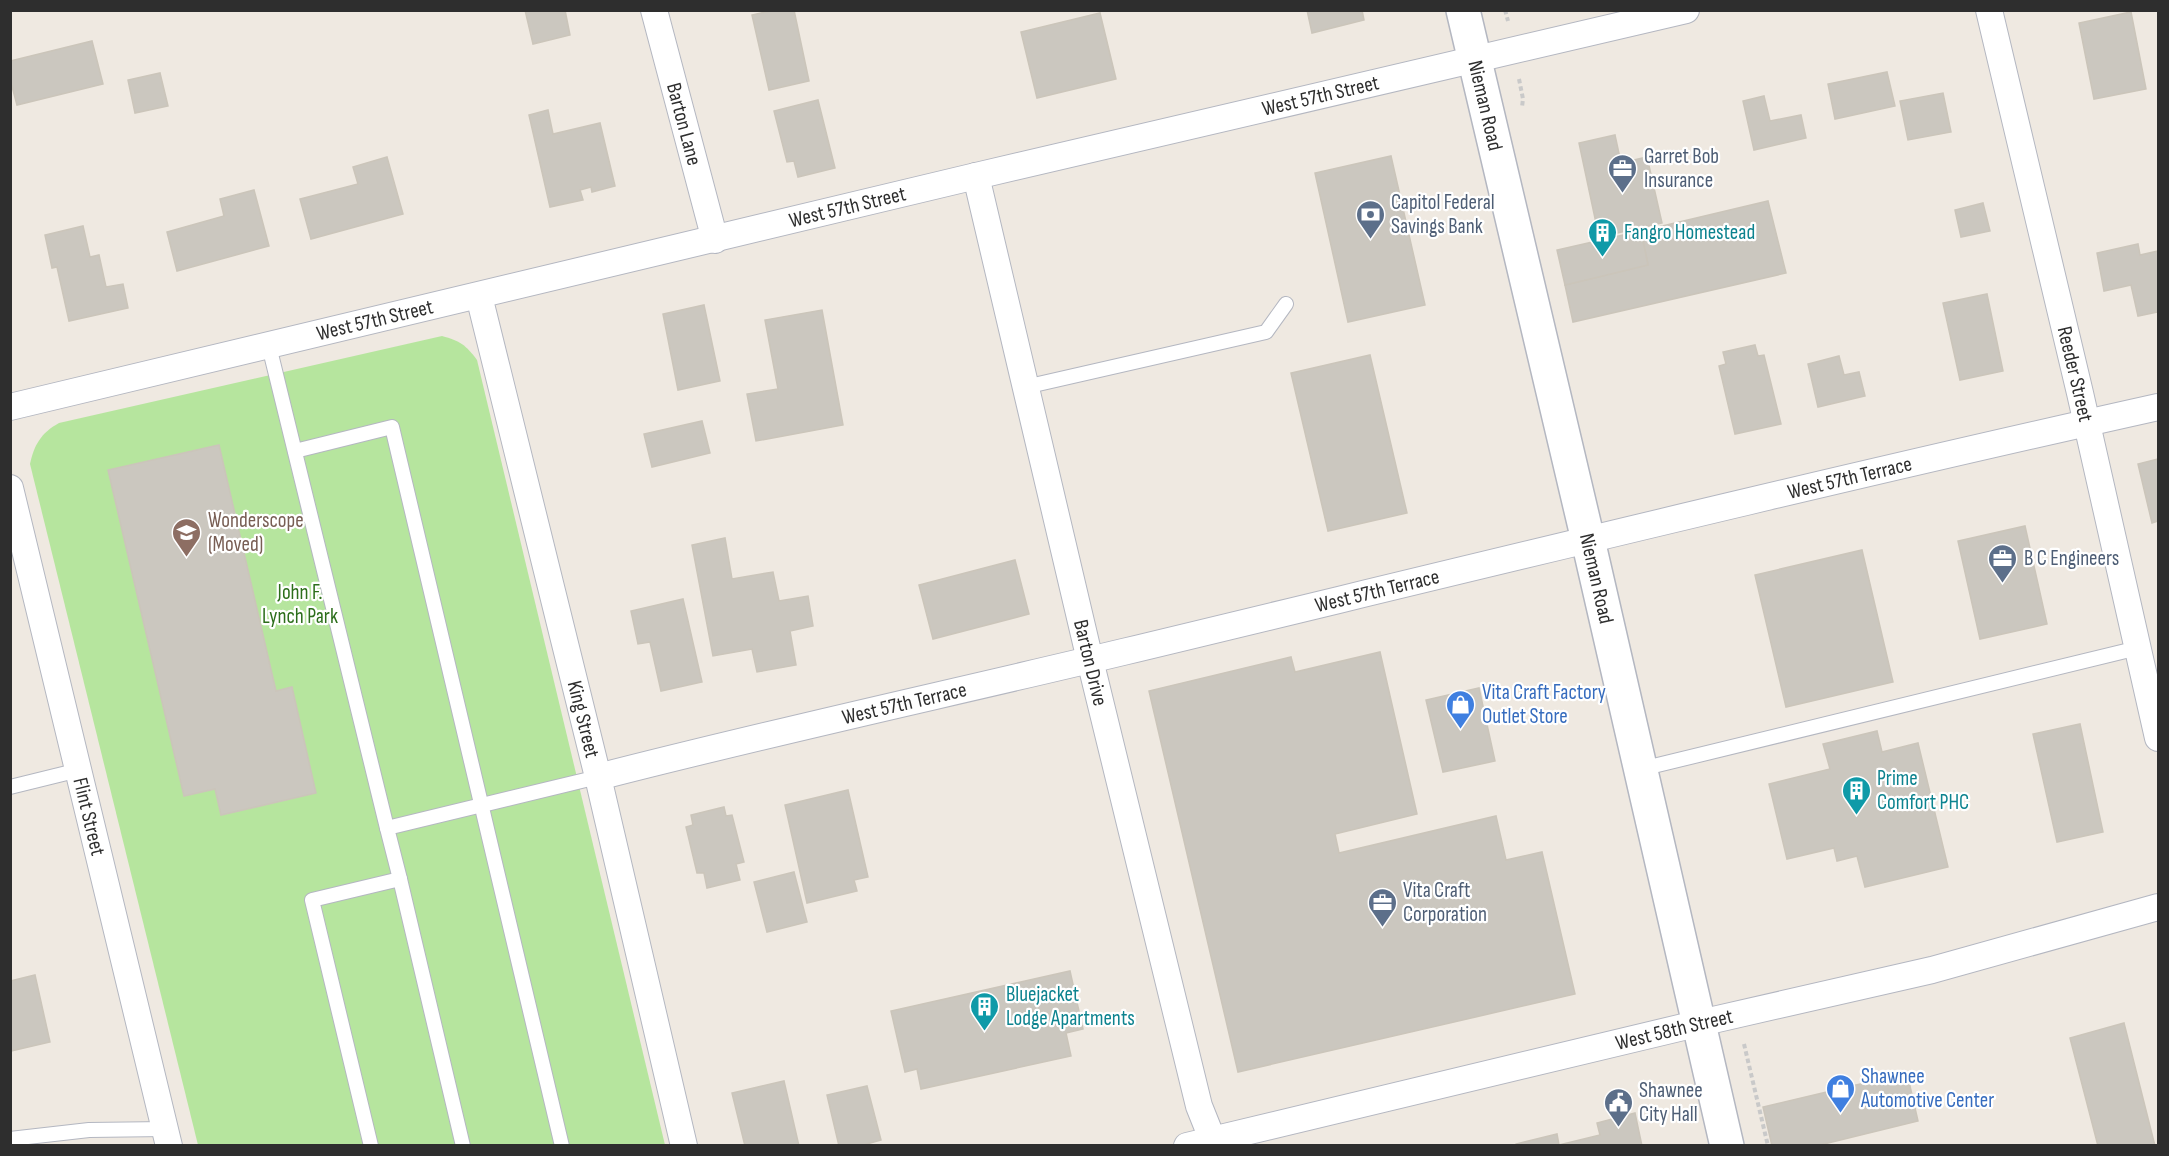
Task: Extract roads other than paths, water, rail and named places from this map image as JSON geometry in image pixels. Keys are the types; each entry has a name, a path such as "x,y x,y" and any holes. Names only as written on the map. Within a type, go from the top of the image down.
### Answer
{"main road":[{"name":"Nieman Road","path":"1463,10 1727,1146"}],"street":[{"name":"Barton Lane","path":"654,10 715,240"},
{"name":"West 57th Street","path":"10,408 976,176 1686,10"},
{"name":"Reeder Street","path":"1989,10 2138,648 2153,688 2158,738"},
{"name":"Barton Drive","path":"976,176 1090,660 1199,1106 1213,1143"},
{"name":"King Street","path":"479,296 597,777 684,1146"},
{"name":"West 57th Terrace","path":"597,777 1588,540 2158,407"},
{"name":"Flint Street","path":"10,488 167,1137"},
{"name":"West 58th Street","path":"1187,1146 1213,1143 1700,1023 1932,970 2158,907"}],"lane":[{"path":"1025,387 1266,332 1286,304"},
{"path":"269,346 463,1146"},
{"path":"295,451 392,427 562,1146"},
{"path":"1641,769 2138,648"},
{"path":"10,787 79,770"},
{"path":"387,828 597,777"},
{"path":"371,1146 312,900 400,879"},
{"path":"10,1139 89,1130 167,1137"}],"place":[{"name":"Garret Bob Insurance","path":"1623,194"},
{"name":"Capitol Federal Savings Bank","path":"1370,240"},
{"name":"Fangro Homestead","path":"1603,258"},
{"name":"Wonderscope (Moved)","path":"187,558"},
{"name":"B C Engineers","path":"2003,584"},
{"name":"Vita Craft Factory Outlet Store","path":"1461,730"},
{"name":"Prime Comfort PHC","path":"1856,816"},
{"name":"Vita Craft Corporation","path":"1382,928"},
{"name":"Bluejacket Lodge Apartments","path":"985,1032"},
{"name":"Shawnee Automotive Center","path":"1840,1114"},
{"name":"Shawnee City Hall","path":"1618,1128"}],"park label":[{"name":"John F. Lynch Park","path":"300,604"}]}
